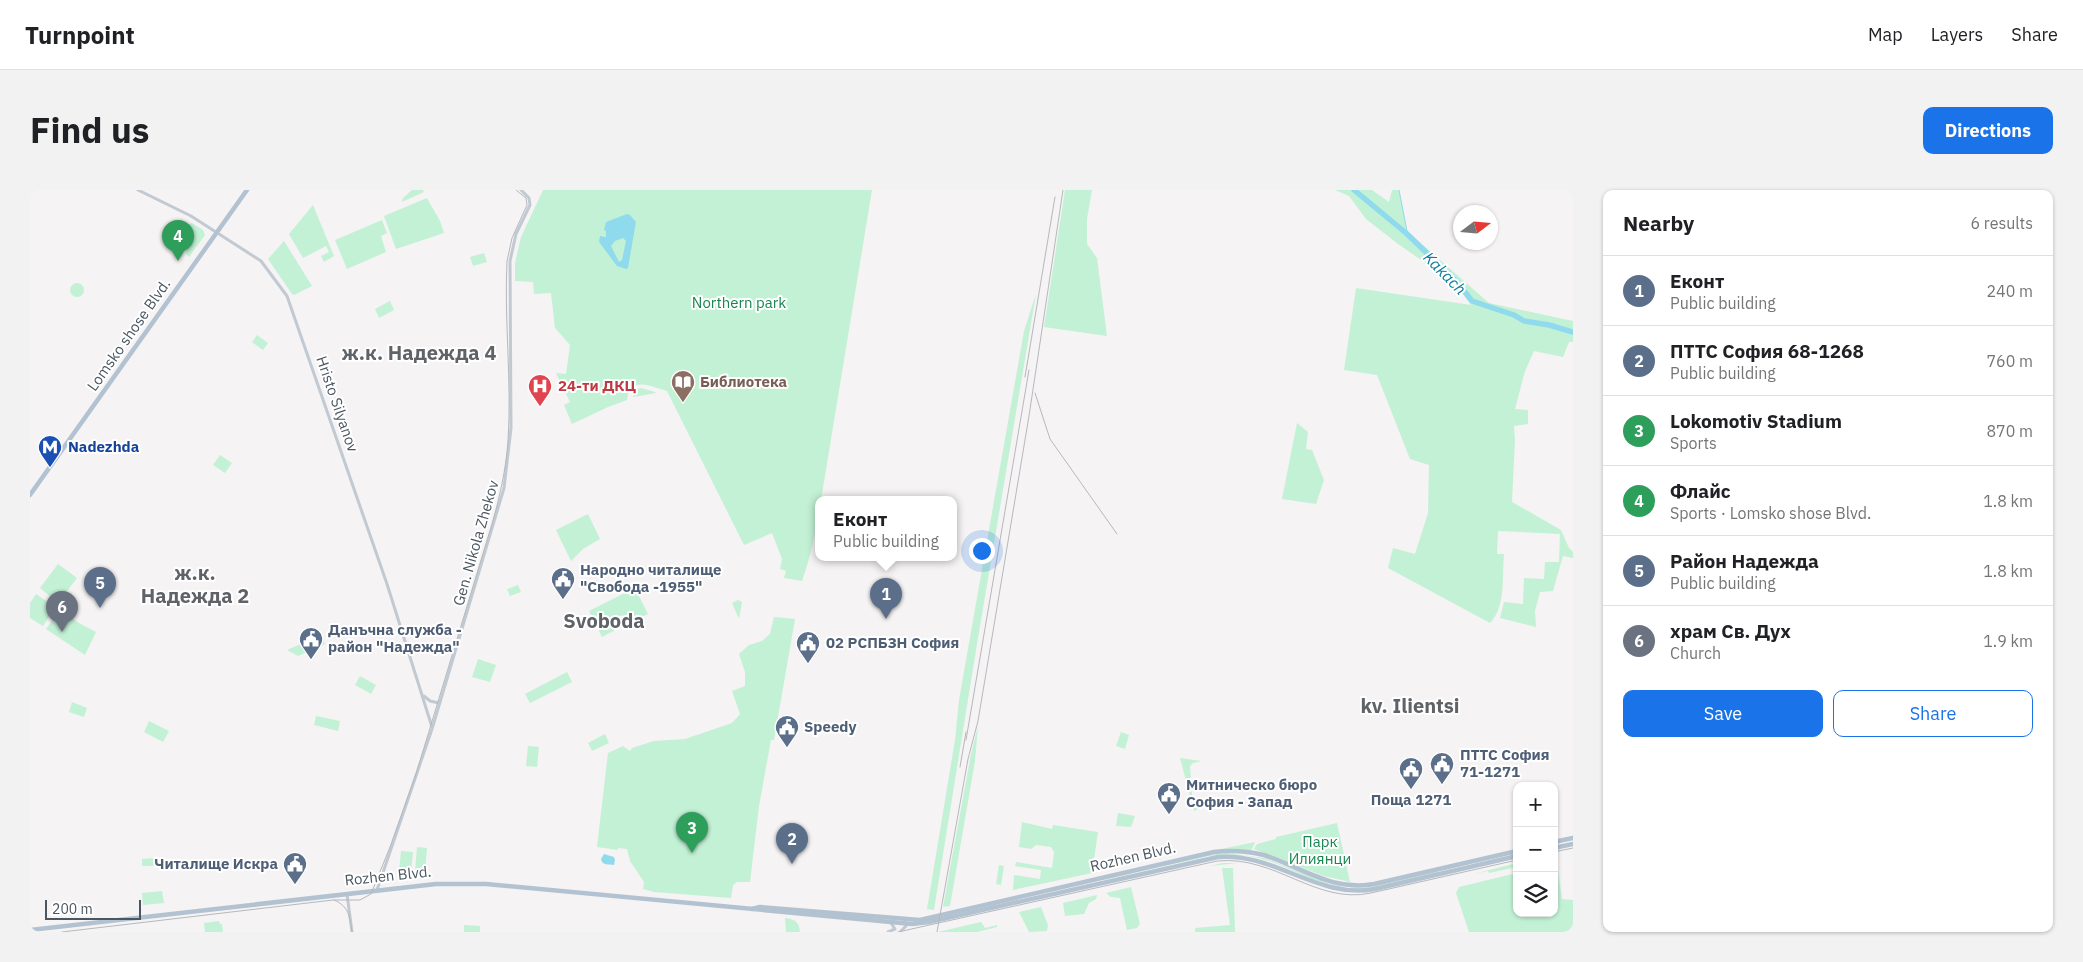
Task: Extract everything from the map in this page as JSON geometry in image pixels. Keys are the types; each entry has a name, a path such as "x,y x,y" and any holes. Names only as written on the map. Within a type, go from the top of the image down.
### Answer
{"main road":[{"name":"Lomsko shose Blvd.","path":"30,495 247,190"},
{"path":"1558,841 1573,838"},
{"path":"1558,847 1573,844"},
{"name":"Rozhen Blvd.","path":"750,909 760,907 916,920 1214,852 1237,851 1260,854 1327,881 1354,886 1374,884 1513,852"},
{"name":"Rozhen Blvd.","path":"30,930 436,884 478,884 910,924 929,922 1218,857 1238,857 1261,861 1326,887 1353,892 1375,889 1513,857"}],"street":[{"name":"Hristo Silyanov","path":"138,190 218,232 261,261 290,301 424,695 432,728"},
{"name":"Gen. Nikola Zhekov","path":"377,890 432,728 497,516 507,473 512,420 510,261 516,234 530,205 526,193 521,190"},
{"path":"424,695 430,700 439,703"},
{"path":"347,893 352,932"},
{"path":"888,932 895,929 891,923"},
{"path":"900,932 910,924"}],"green space":[{"path":"412,190 423,190 424,192 402,202 403,198"},
{"name":"Northern park","path":"543,190 872,190 822,496 815,496 815,531 802,581 784,578 786,571 780,569 782,559 772,533 744,545 667,391 648,385 634,386 629,388 627,400 572,424 564,405 570,402 556,373 566,374 570,345 555,328 551,293 534,294 533,282 515,281 515,263 521,237"},
{"path":"1065,190 1092,190 1087,219 1087,244 1097,258 1107,336 1044,327"},
{"path":"1335,190 1372,190 1389,202 1392,190 1399,190 1407,231 1489,303 1573,321 1573,342 1569,342 1563,357 1534,351 1525,371 1515,409 1528,410 1528,424 1514,426 1512,502 1561,530 1569,548 1573,552 1573,558 1563,556 1553,591 1540,592 1535,611 1536,627 1500,618 1504,602 1523,604 1524,578 1544,579 1545,562 1559,562 1560,534 1498,531 1497,554 1504,554 1502,591 1499,609 1490,623 1388,568 1393,548 1415,554 1428,513 1429,465 1410,459 1377,375 1344,370 1356,288 1471,305 1456,284 1398,244 1366,219 1349,196"},
{"path":"427,198 440,221 444,233 396,249 384,216"},
{"path":"313,205 334,256 324,262 321,256 329,252 326,246 303,258 289,234"},
{"path":"382,220 387,233 381,236 386,252 347,269 335,240"},
{"path":"192,223 203,230 205,235 189,257 186,254 188,245 184,231"},
{"path":"284,241 312,286 294,295 268,259"},
{"path":"484,253 487,262 473,266 470,257"},
{"path":"77,283 82,285 84,290 82,295 77,297 72,295 70,290 72,285"},
{"path":"1036,294 934,910 927,909 955,740 959,700 1024,331"},
{"path":"390,301 394,310 379,318 375,309"},
{"path":"257,335 268,343 263,350 252,342"},
{"path":"641,388 656,393 633,397 634,390"},
{"path":"1297,423 1308,432 1306,449 1312,450 1324,480 1316,504 1282,499"},
{"path":"220,455 232,463 225,473 213,465"},
{"path":"588,514 600,539 583,549 571,561 556,530"},
{"path":"58,564 77,578 58,603 40,588"},
{"path":"518,585 521,592 510,596 507,589"},
{"path":"635,588 648,614 627,624 622,615 615,619 619,628 602,637 589,611"},
{"path":"36,594 55,607 43,626 30,618 30,603"},
{"path":"738,600 742,602 739,619 732,603"},
{"path":"60,610 96,632 85,655 46,629"},
{"path":"774,617 795,619 774,740 771,740 759,806 750,882 737,882 733,885 731,898 654,892 643,889 644,882 630,861 627,849 618,848 618,850 597,847 608,753 623,746 630,751 632,748 654,741 685,739 732,723 740,714 732,691 745,686 745,672 739,654 749,645 762,641 770,634"},
{"path":"321,635 325,644 298,656 287,650"},
{"path":"478,659 496,665 490,682 472,677"},
{"path":"567,672 572,682 530,703 525,694"},
{"path":"360,676 376,685 371,694 355,685"},
{"path":"72,702 87,708 84,717 69,712"},
{"path":"316,716 340,721 338,731 314,725"},
{"path":"149,721 169,731 163,742 144,732"},
{"path":"978,726 975,761 950,906 943,907 971,754"},
{"path":"1121,732 1129,735 1125,749 1116,746"},
{"path":"605,734 609,743 592,751 588,743"},
{"path":"528,746 539,747 537,767 526,766"},
{"path":"1180,758 1201,761 1190,766 1194,801 1213,800 1194,811"},
{"path":"1118,813 1135,816 1131,827 1116,826"},
{"path":"1022,822 1052,829 1053,825 1098,832 1092,873 1013,890 1014,875 1040,879 1041,870 1015,866 1016,862 1052,868 1054,852 1051,847 1036,845 1031,849 1019,847"},
{"name":"Парк Илиянци","path":"1337,823 1350,882 1324,876 1254,849 1257,844 1276,839 1276,837"},
{"path":"1255,842 1251,851 1230,849 1198,854"},
{"path":"417,847 427,848 425,873 415,872"},
{"path":"401,851 413,852 411,872 399,871"},
{"path":"1226,853 1264,858 1330,884 1346,888 1364,888 1437,871 1437,873 1382,886 1359,889 1348,889 1327,885 1275,863 1258,858 1223,855 1209,856 1103,880 1103,878 1209,855"},
{"path":"155,858 156,866 142,866 142,859"},
{"path":"1223,863 1238,863 1209,866"},
{"path":"1513,864 1513,868 1473,874"},
{"path":"999,865 1004,866 1001,885 996,884"},
{"path":"1222,868 1233,868 1235,932 1195,932 1195,928 1230,925"},
{"path":"1558,871 1562,899 1573,900 1573,932 1469,932 1456,893 1459,887 1513,874 1513,917 1558,917"},
{"path":"1131,887 1140,924 1137,928 1127,930 1120,898 1111,897 1106,893"},
{"path":"162,891 164,903 143,905 142,893"},
{"path":"1097,895 1096,899 1089,903 1084,914 1065,916 1063,903"},
{"path":"1041,907 1048,925 1047,931 1029,932 1019,912"},
{"path":"785,918 796,922 800,932 786,932"},
{"path":"219,921 222,924 223,932 205,932 204,923"},
{"path":"981,922 985,928 997,925 997,927 977,932 938,932"},
{"path":"464,925 480,926 480,932 464,932"}],"water":[{"path":"627,214 636,222 628,268 626,269 617,266 599,242 600,236 606,237 606,231 604,230 606,222","holes":["623,238 626,241 622,260 619,262 611,246 615,241"]},
{"path":"604,854 614,857 614,865 603,863 601,859"}],"waterway":[{"name":"Kakach","path":"1354,190 1406,233 1457,282 1472,301 1514,315 1524,321 1549,325 1573,332"},
{"path":"1399,190 1407,231"}],"tram line":[{"path":"62,932 333,900 360,900 371,894 416,774 498,503 507,451 509,419 506,306 507,261 512,238 527,205 526,198 516,190"},
{"path":"1558,851 1573,848"},
{"path":"898,932 1217,861 1238,861 1258,865 1313,887 1351,895 1371,893 1513,861"},
{"path":"334,900 346,909 352,932"}],"railway":[{"path":"937,932 968,759 978,721 1029,416 1063,190"},
{"path":"1025,377 1055,197"},
{"path":"966,740 1029,370"},
{"path":"1035,393 1050,439 1117,534"},
{"path":"960,767 966,732"}],"place":[{"name":"Флайс","path":"178,261"},
{"name":"Библиотека","path":"683,403"},
{"name":"24-ти ДКЦ","path":"540,407"},
{"name":"Nadezhda","path":"50,468"},
{"name":"Народно читалище \"Свобода -1955\"","path":"563,600"},
{"name":"Район Надежда","path":"100,608"},
{"name":"Еконт","path":"886,619"},
{"name":"храм Св. Дух","path":"62,632"},
{"name":"Данъчна служба - район \"Надежда\"","path":"311,660"},
{"name":"02 РСПБЗН София","path":"808,664"},
{"name":"Speedy","path":"787,748"},
{"name":"ПТТС София 71-1271","path":"1442,785"},
{"name":"Поща 1271","path":"1411,790"},
{"name":"Митническо бюро София - Запад","path":"1169,815"},
{"name":"Lokomotiv Stadium","path":"692,853"},
{"name":"ПТТС София 68-1268","path":"792,864"},
{"name":"Читалище Искра","path":"295,885"}],"district":[{"name":"ж.к. Надежда 4","path":"419,353"},
{"name":"ж.к. Надежда 2","path":"195,584"},
{"name":"Svoboda","path":"604,621"},
{"name":"kv. Ilientsi","path":"1410,706"}]}
